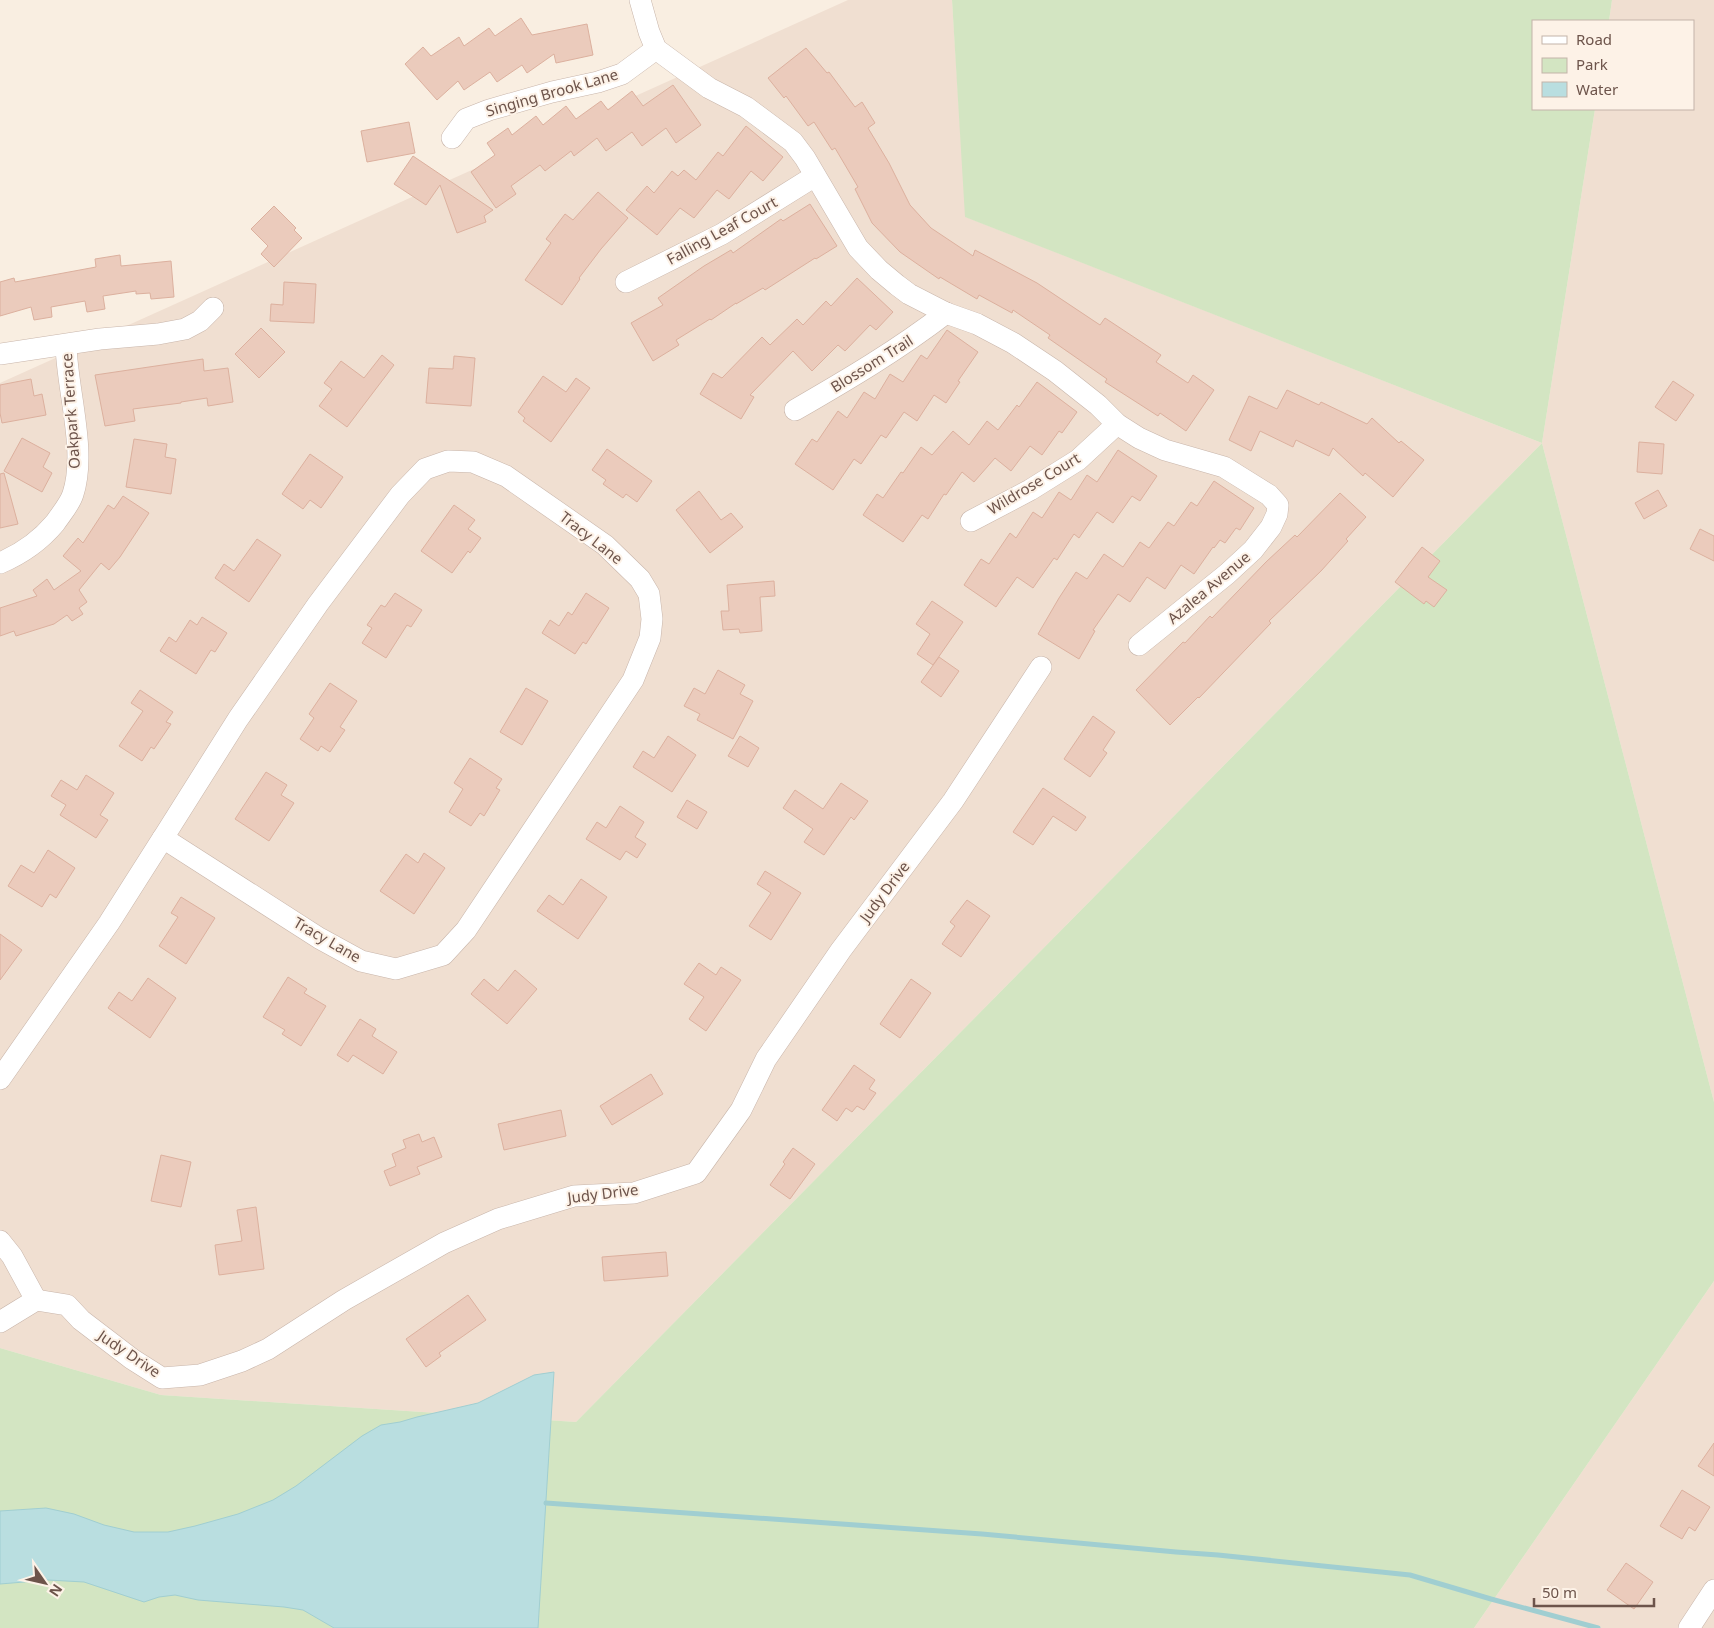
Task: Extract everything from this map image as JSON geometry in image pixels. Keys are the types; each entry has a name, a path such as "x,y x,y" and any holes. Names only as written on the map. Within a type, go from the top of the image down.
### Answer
{"street":[{"path":"640,0 648,32 656,50 709,88 746,107 793,142 805,158 858,248 879,270 909,294 946,313 977,324 1013,343 1055,371 1098,405 1116,424"},
{"name":"Singing Brook Lane","path":"452,138 466,119 488,110 622,74 656,50"},
{"name":"Falling Leaf Court","path":"626,282 722,234 815,176"},
{"path":"0,354 100,339 158,334 185,328 200,321 213,308"},
{"name":"Blossom Trail","path":"795,410 857,375 897,349 946,313"},
{"name":"Oakpark Terrace","path":"0,564 16,557 46,534 62,513 73,494 78,471 77,446 66,345"},
{"name":"Wildrose Court","path":"971,521 1030,490 1078,460 1116,424"},
{"name":"Azalea Avenue","path":"1116,424 1139,438 1165,450 1224,467 1254,484 1269,495 1278,505 1277,514 1272,524 1253,550 1227,574 1139,645"},
{"name":"Tracy Lane","path":"0,1079 109,923 238,718 318,604 400,495 425,469 448,462 473,462 506,476 605,545 640,579 649,594 652,619 650,638 633,680 466,930 443,955 396,969 361,961 319,938 163,838"},
{"name":"Judy Drive","path":"36,1300 67,1304 81,1320 132,1359 162,1378 200,1376 242,1361 268,1349 344,1300 444,1242 498,1219 574,1196 634,1193 696,1173 741,1110 766,1059 841,950 952,801 1041,667"},
{"path":"0,1241 12,1256 36,1300 0,1322"},
{"path":"1688,1628 1714,1590"}],"shaded area":[{"path":"848,0 952,0 966,217 1542,443 576,1422 161,1395 0,1348 0,383"},
{"path":"1612,0 1714,0 1714,1102 1542,443 1595,110 1694,110 1694,20 1609,20"},
{"path":"1714,1281 1714,1628 1474,1628"}],"green space":[{"path":"952,0 1612,0 1609,20 1532,20 1532,110 1595,110 1542,443 965,217"},
{"path":"1542,443 1714,1102 1714,1281 1474,1628 0,1628 0,1348 161,1395 576,1422"}],"water":[{"path":"554,1372 538,1628 334,1628 303,1610 284,1607 198,1600 175,1595 159,1597 144,1602 84,1582 48,1580 0,1584 0,1511 46,1508 74,1514 104,1525 134,1532 168,1532 195,1526 238,1514 273,1500 296,1486 362,1436 381,1425 478,1403 534,1375"}],"building":[{"path":"521,18 532,35 587,24 593,55 556,63 554,54 527,73 522,65 497,82 490,72 464,90 458,81 437,100 405,64 423,47 431,56 459,37 464,46 489,28 495,36"},
{"path":"806,48 827,73 829,72 855,107 862,102 875,123 868,128 889,163 910,205 931,228 973,256 975,250 1037,283 1100,325 1105,318 1161,355 1156,362 1188,383 1193,375 1214,390 1186,431 1160,413 1158,416 1105,382 1107,379 1048,338 1050,335 1013,310 1012,313 979,295 977,299 940,277 939,279 900,252 872,223 855,189 858,187 835,148 832,150 814,122 808,126 786,96 784,98 768,78"},
{"path":"673,85 701,125 676,143 666,128 642,146 632,132 606,151 597,138 574,156 571,151 545,171 540,165 511,186 516,194 496,208 471,172 495,155 487,143 508,128 512,135 536,116 543,125 566,106 576,119 601,101 608,110 632,91 643,106"},
{"path":"409,122 415,153 367,162 361,131"},
{"path":"746,126 783,157 763,181 751,171 729,199 717,190 694,218 680,208 657,235 626,210 647,186 654,193 672,171 678,176 684,170 696,180 718,152 723,156"},
{"path":"413,156 493,210 484,216 486,222 457,233 440,185 426,205 394,184"},
{"path":"598,192 628,218 579,278 562,305 525,280 551,243 546,239 565,214 573,220"},
{"path":"810,204 837,246 765,290 763,288 736,303 676,340 679,345 653,361 631,323 663,305 658,298 704,266 731,250 733,253 781,219 783,221"},
{"path":"274,206 296,228 294,230 302,238 274,267 261,254 268,246 251,229"},
{"path":"120,255 121,266 171,261 174,297 151,299 150,293 136,294 136,291 103,296 105,309 87,312 85,301 51,307 52,317 34,320 31,307 0,316 0,282 14,278 15,282 96,267 95,259"},
{"path":"857,278 893,312 876,330 870,325 845,351 838,345 812,371 793,351 750,395 754,397 741,419 700,394 713,373 722,378 762,337 770,345 797,319 803,325 826,301 831,306"},
{"path":"284,282 316,284 314,323 270,321 271,304 283,305"},
{"path":"261,328 285,352 259,378 235,354"},
{"path":"947,330 978,352 958,381 960,382 946,403 934,395 917,421 904,412 886,438 881,435 861,464 854,459 833,490 795,464 812,439 817,442 838,411 847,418 864,392 875,399 890,374 903,382 921,355 927,359"},
{"path":"382,355 394,365 347,427 319,406 332,389 324,383 341,361 364,378"},
{"path":"454,356 475,358 471,406 426,403 429,368 453,369"},
{"path":"203,359 204,371 228,368 233,402 208,406 207,398 133,409 135,421 105,426 95,375"},
{"path":"543,376 566,392 576,378 590,388 551,442 523,421 525,418 518,412"},
{"path":"31,379 34,396 42,394 46,415 2,423 0,385"},
{"path":"1673,381 1694,395 1676,421 1655,407"},
{"path":"1037,382 1077,412 1062,433 1059,431 1042,455 1030,446 1011,471 995,458 974,482 962,472 946,495 944,494 928,519 922,515 903,542 863,515 877,494 883,498 921,447 932,455 953,431 969,445 987,421 998,430 1017,405 1019,407"},
{"path":"1287,390 1319,405 1321,402 1367,424 1372,418 1399,443 1401,441 1424,460 1393,497 1365,473 1363,476 1333,448 1329,456 1296,440 1293,447 1260,431 1251,451 1229,440 1249,396 1277,409"},
{"path":"22,438 50,453 43,467 52,473 42,492 4,471"},
{"path":"134,439 167,444 165,457 176,459 171,494 126,487"},
{"path":"1639,442 1664,444 1662,474 1637,472"},
{"path":"607,449 652,481 637,502 626,494 623,498 603,484 606,480 592,470"},
{"path":"1118,450 1157,476 1140,501 1132,496 1113,523 1097,512 1079,538 1074,534 1057,560 1054,558 1033,588 1017,577 996,607 964,585 981,559 989,564 1010,533 1016,538 1033,512 1042,518 1059,492 1071,500 1087,475 1097,482"},
{"path":"310,454 343,477 321,508 310,500 303,509 282,494"},
{"path":"4,473 18,524 0,528 0,474"},
{"path":"1214,481 1254,508 1240,530 1236,528 1225,543 1220,540 1194,574 1181,565 1165,589 1147,577 1130,602 1118,594 1093,630 1095,631 1079,659 1038,634 1076,572 1087,579 1104,554 1123,567 1140,542 1149,548 1168,522 1174,526 1191,502 1197,506"},
{"path":"1658,490 1667,506 1644,519 1635,503"},
{"path":"699,491 721,520 731,513 743,527 710,553 676,510"},
{"path":"1340,493 1366,517 1346,539 1348,541 1321,571 1269,621 1271,623 1199,698 1170,725 1136,690 1183,642 1185,643 1210,616 1212,618 1266,562 1295,535 1297,537"},
{"path":"123,496 149,513 120,557 109,570 101,563 79,590 87,602 79,608 83,614 72,621 67,615 54,624 16,636 14,631 0,636 0,608 37,596 33,590 47,579 54,590 81,571 63,556 78,538 83,543 108,505 114,509"},
{"path":"454,505 475,520 468,529 481,538 470,553 468,551 452,573 421,551"},
{"path":"1700,529 1714,536 1714,561 1690,549"},
{"path":"257,539 281,555 249,602 215,578 224,564 234,571"},
{"path":"1422,547 1440,561 1428,577 1447,590 1434,607 1426,601 1424,604 1395,582"},
{"path":"774,581 775,596 760,597 762,631 740,633 739,629 723,630 721,611 729,611 727,585"},
{"path":"395,593 422,610 411,627 407,625 386,658 362,643 372,628 367,625 381,605 385,607"},
{"path":"586,593 609,608 586,644 583,642 575,654 542,633 550,620 559,626 568,612 572,615"},
{"path":"932,601 963,622 933,665 917,654 930,634 916,624"},
{"path":"202,617 227,633 215,652 211,650 196,674 160,651 169,637 176,642 190,620 197,625"},
{"path":"939,657 959,671 941,697 921,682"},
{"path":"718,670 745,685 740,694 753,701 733,739 697,720 700,714 684,706 694,688 705,694"},
{"path":"330,683 357,701 340,727 345,730 330,752 321,746 318,751 300,739 314,718 309,714"},
{"path":"526,688 548,701 522,745 500,732"},
{"path":"140,690 173,712 166,722 171,724 154,749 151,747 142,761 119,746 143,711 131,703"},
{"path":"1093,716 1115,732 1103,750 1107,753 1090,777 1064,759"},
{"path":"668,736 696,755 672,792 633,767 643,751 654,758"},
{"path":"740,736 759,748 748,767 728,756"},
{"path":"470,758 502,779 496,788 500,790 484,816 480,813 471,826 449,812 463,789 454,783"},
{"path":"266,772 287,785 281,795 294,803 269,841 235,819"},
{"path":"86,775 114,793 100,815 108,820 96,838 60,815 66,805 51,796 61,780 77,790"},
{"path":"841,783 868,801 854,820 851,817 824,855 804,842 813,829 783,808 795,790 823,809"},
{"path":"1043,788 1086,817 1076,831 1053,816 1033,845 1013,832"},
{"path":"687,800 707,812 697,829 677,817"},
{"path":"620,806 644,822 635,837 646,844 637,858 626,851 620,860 586,839 597,822 606,828"},
{"path":"48,850 75,868 56,898 50,894 42,907 8,886 21,865 34,873"},
{"path":"424,853 445,868 414,914 380,891 406,854 418,863"},
{"path":"765,871 801,893 771,940 749,926 771,893 757,884"},
{"path":"581,879 607,897 578,939 537,911 549,895 563,905"},
{"path":"181,897 215,918 186,964 159,946 178,917 171,913"},
{"path":"967,900 990,916 961,957 942,944 955,926 950,922"},
{"path":"0,934 22,950 0,980"},
{"path":"699,963 716,975 721,967 741,980 706,1031 689,1019 704,997 684,984"},
{"path":"515,970 537,989 507,1024 471,994 484,979 498,991"},
{"path":"288,977 307,989 304,993 326,1006 301,1046 282,1034 285,1030 263,1017"},
{"path":"148,978 176,998 150,1038 108,1008 119,992 132,1001"},
{"path":"911,979 931,993 900,1038 880,1024"},
{"path":"360,1019 376,1029 372,1036 397,1052 383,1074 353,1055 348,1062 337,1055"},
{"path":"854,1065 875,1080 869,1089 876,1093 864,1110 857,1106 852,1112 846,1108 837,1121 822,1110"},
{"path":"651,1074 663,1094 612,1125 600,1106"},
{"path":"561,1110 566,1136 504,1150 498,1124"},
{"path":"419,1134 422,1142 434,1137 442,1157 417,1167 420,1174 390,1186 384,1171 396,1166 392,1154 406,1148 403,1140"},
{"path":"793,1148 815,1164 790,1199 770,1185 785,1164 783,1162"},
{"path":"161,1155 191,1162 181,1207 151,1201"},
{"path":"256,1207 264,1269 219,1275 215,1245 242,1241 237,1210"},
{"path":"666,1252 668,1276 604,1281 602,1257"},
{"path":"468,1295 486,1320 439,1353 441,1356 426,1367 406,1339"},
{"path":"1714,1443 1714,1476 1698,1466"},
{"path":"1682,1490 1710,1507 1695,1531 1689,1527 1682,1539 1660,1526"},
{"path":"1626,1563 1653,1582 1634,1609 1607,1590"}],"waterway":[{"path":"546,1503 982,1534 1218,1555 1410,1575 1598,1628"}]}
